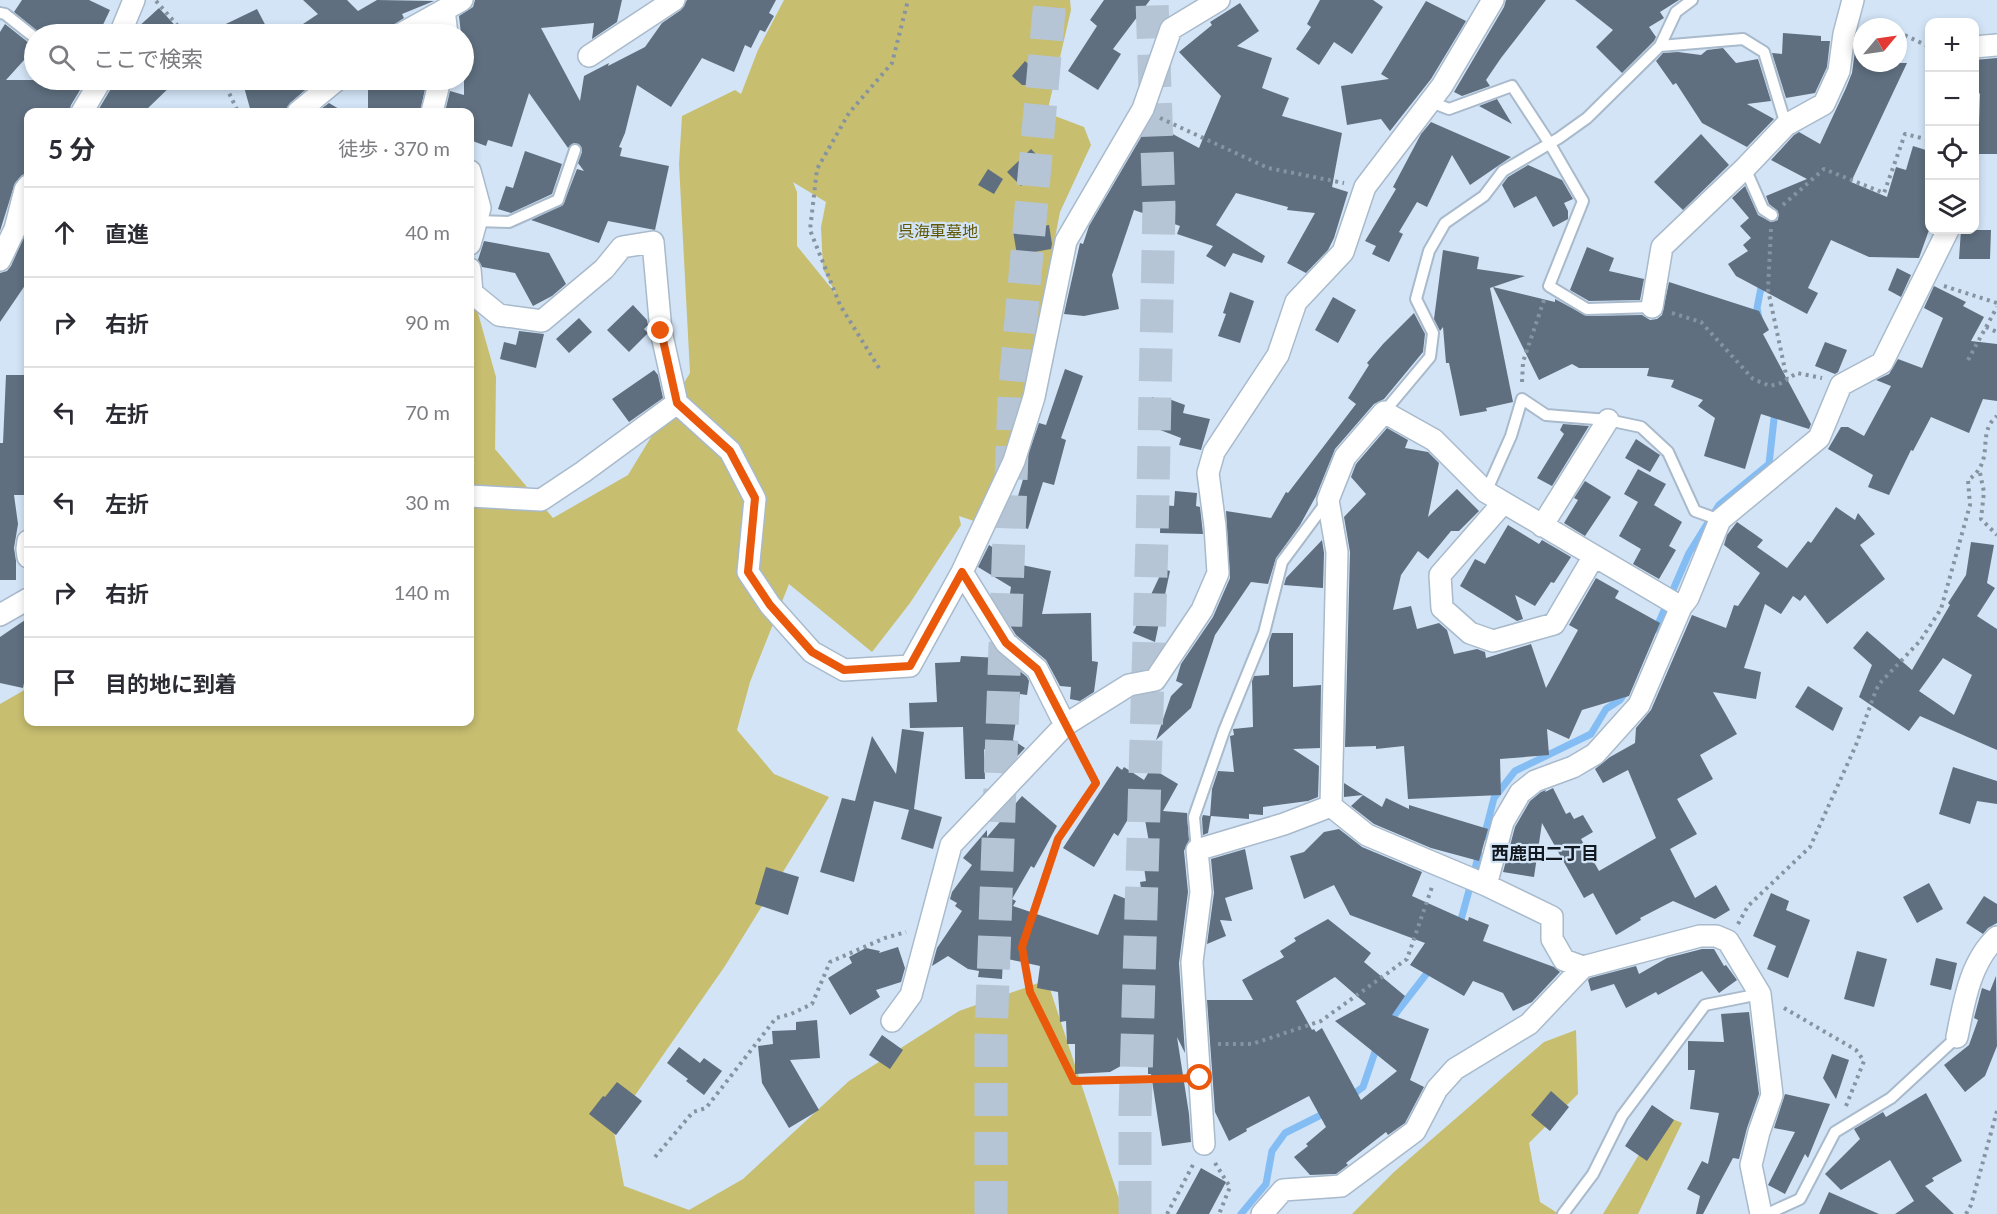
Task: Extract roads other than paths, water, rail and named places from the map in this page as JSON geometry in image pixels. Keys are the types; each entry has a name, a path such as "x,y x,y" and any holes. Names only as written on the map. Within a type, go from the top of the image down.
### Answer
{"street":[{"path":"124,24 134,0"},
{"path":"589,56 674,0"},
{"path":"474,295 499,315 542,321 604,269 622,247 653,242 661,331 677,403 730,451 755,498 748,572 770,605 812,652 844,670 910,666 962,572 1014,461 1036,387 1066,241 1143,110 1171,29 1219,0"},
{"path":"892,1021 911,995 951,845 1065,725 1129,685 1155,680 1202,610 1218,573 1208,473 1214,452 1278,355 1296,302 1343,252 1365,188 1442,86 1493,0"},
{"path":"1652,307 1662,246 1745,168 1786,125 1824,104 1839,70 1844,34 1853,0"},
{"path":"419,24 453,5"},
{"path":"449,24 453,5"},
{"path":"1979,47 1997,45"},
{"path":"84,108 95,90"},
{"path":"303,108 325,90"},
{"path":"433,108 438,90"},
{"path":"474,186 480,208 474,229"},
{"path":"0,260 22,235 24,205"},
{"path":"1486,885 1503,822 1520,793 1535,781 1573,767 1595,754 1639,705 1680,607 1688,598 1720,520 1819,438 1841,385 1882,363 1946,234"},
{"path":"474,496 541,500 677,403"},
{"path":"1330,806 1337,552 1328,500 1345,457 1384,412 1434,440 1495,498 1680,607"},
{"path":"1542,526 1608,420"},
{"path":"1495,498 1440,575 1442,608 1470,633 1493,641 1554,624 1594,556"},
{"path":"962,572 1006,643 1037,669 1065,725"},
{"path":"0,615 24,601"},
{"path":"1204,1144 1192,962 1201,892 1197,850 1284,824 1330,806"},
{"path":"1330,806 1367,835 1486,885 1552,917 1552,939 1564,960 1582,967"},
{"path":"1262,1214 1283,1190 1341,1186 1415,1131 1437,1089 1455,1069 1529,1024 1582,967 1700,936 1716,936 1728,941 1760,994 1772,1095 1751,1165 1761,1214"},
{"path":"1957,1036 1967,988 1988,945 1997,937"}],"lane":[{"path":"1384,412 1430,357 1433,333 1416,299 1429,251 1445,223 1484,195 1503,171 1550,144 1587,118 1660,46 1676,12 1692,0"},
{"path":"0,13 5,14 24,29"},
{"path":"1660,46 1743,39 1764,51 1786,125"},
{"path":"1431,102 1449,109 1512,86 1550,144 1583,201 1549,285 1587,309 1652,307"},
{"path":"476,221 509,222 558,200 575,150"},
{"path":"1745,168 1763,209 1772,215"},
{"path":"1495,498 1522,399 1546,415 1608,420 1641,428 1668,452 1695,512 1720,520"},
{"path":"1197,850 1194,817 1224,731 1264,633 1282,562 1328,500"},
{"path":"1563,1214 1593,1174 1622,1116 1705,1005 1760,994"},
{"path":"1767,1214 1800,1200 1835,1132 1891,1098 1957,1036"}],"waterway":[{"path":"1759,319 1757,308 1762,283"},
{"path":"1656,629 1689,553 1719,505 1769,464 1775,410"},
{"path":"1484,837 1494,798 1515,771 1591,734 1606,709 1620,700 1625,693"},
{"path":"1459,927 1479,854"},
{"path":"1390,1021 1431,968"},
{"path":"1351,1096 1363,1087 1377,1046"},
{"path":"1241,1214 1266,1184 1272,1151 1285,1133 1327,1112"}],"tunnel":[{"path":"991,1214 991,1036 1014,397 1050,0"},
{"path":"1135,1214 1135,1113 1159,207 1152,0"}],"district":[{"name":"西鹿田二丁目","path":"1545,854"}],"park label":[{"name":"呉海軍墓地","path":"938,231"}]}
